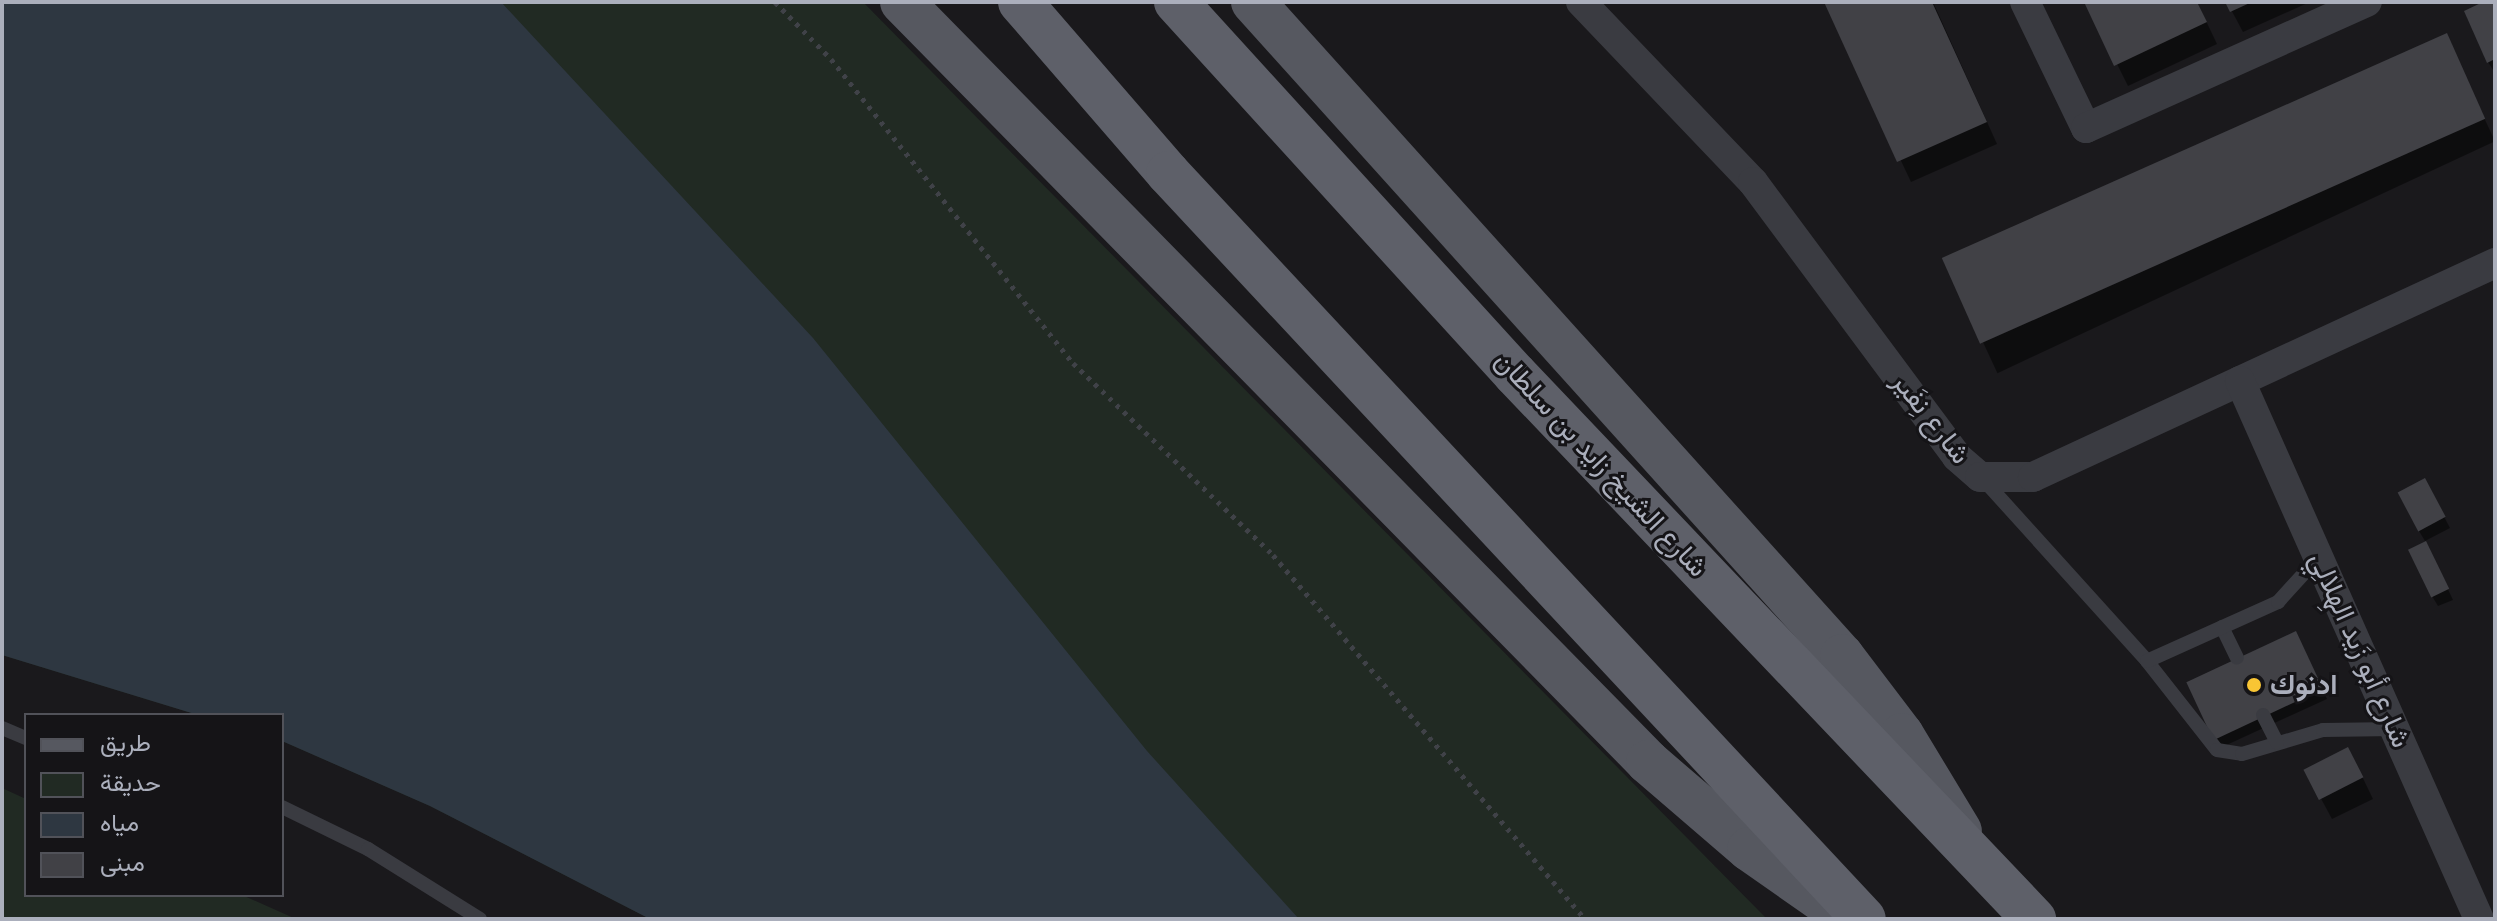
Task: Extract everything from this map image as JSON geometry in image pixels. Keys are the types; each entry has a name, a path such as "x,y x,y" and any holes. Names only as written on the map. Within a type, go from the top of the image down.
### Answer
{"highway":[{"path":"1020,2 1168,173 1864,919"},
{"name":"شارع الشيخ زايد بن سلطان","path":"1176,2 1979,864 2034,919"}],"main road":[{"path":"902,2 1638,751 1749,849 1849,919"},
{"path":"1253,2 1842,656 1916,756 1979,864"}],"street":[{"name":"شارع نِفَير","path":"1581,2 1753,182 1957,457 1980,477 2033,477 2495,263"},
{"path":"2025,2 2086,128 2367,2"},
{"name":"شارع أبو زَيد الهِلالِي","path":"2240,381 2479,919"}],"lane":[{"path":"1980,477 2147,661 2217,750 2242,754 2323,730 2396,729"},
{"path":"2147,661 2288,597 2319,557"},
{"path":"2222,627 2237,658"},
{"path":"2263,715 2277,743"},
{"path":"2,728 24,737"},
{"path":"284,808 368,849 480,919"}],"path":[{"path":"775,2 831,59 1063,352 1273,555 1585,919"}],"green space":[{"path":"2,2 863,2 1767,919 650,919 430,806 284,742 284,713 191,713 2,655"},
{"path":"2,788 24,798 24,897 246,897 296,919 2,919"}],"water":[{"path":"2,2 501,2 813,338 1147,751 1299,919 650,919 430,806 284,742 284,713 191,713 2,655"}],"building":[{"path":"1824,2 1932,2 1987,122 1897,162"},
{"path":"2084,2 2197,2 2207,22 2114,66"},
{"path":"2225,2 2252,2 2230,12"},
{"path":"2483,2 2495,2 2495,59 2487,63 2464,11"},
{"path":"2447,33 2485,119 1980,344 1942,258"},
{"path":"2425,478 2446,517 2418,531 2398,493"},
{"path":"2426,541 2449,589 2431,597 2408,550"},
{"name":"ادنوك","path":"2296,631 2323,689 2213,740 2186,682"},
{"path":"2348,747 2363,777 2319,800 2303,770"}],"place":[{"name":"ادنوك","path":"2254,685"}]}
